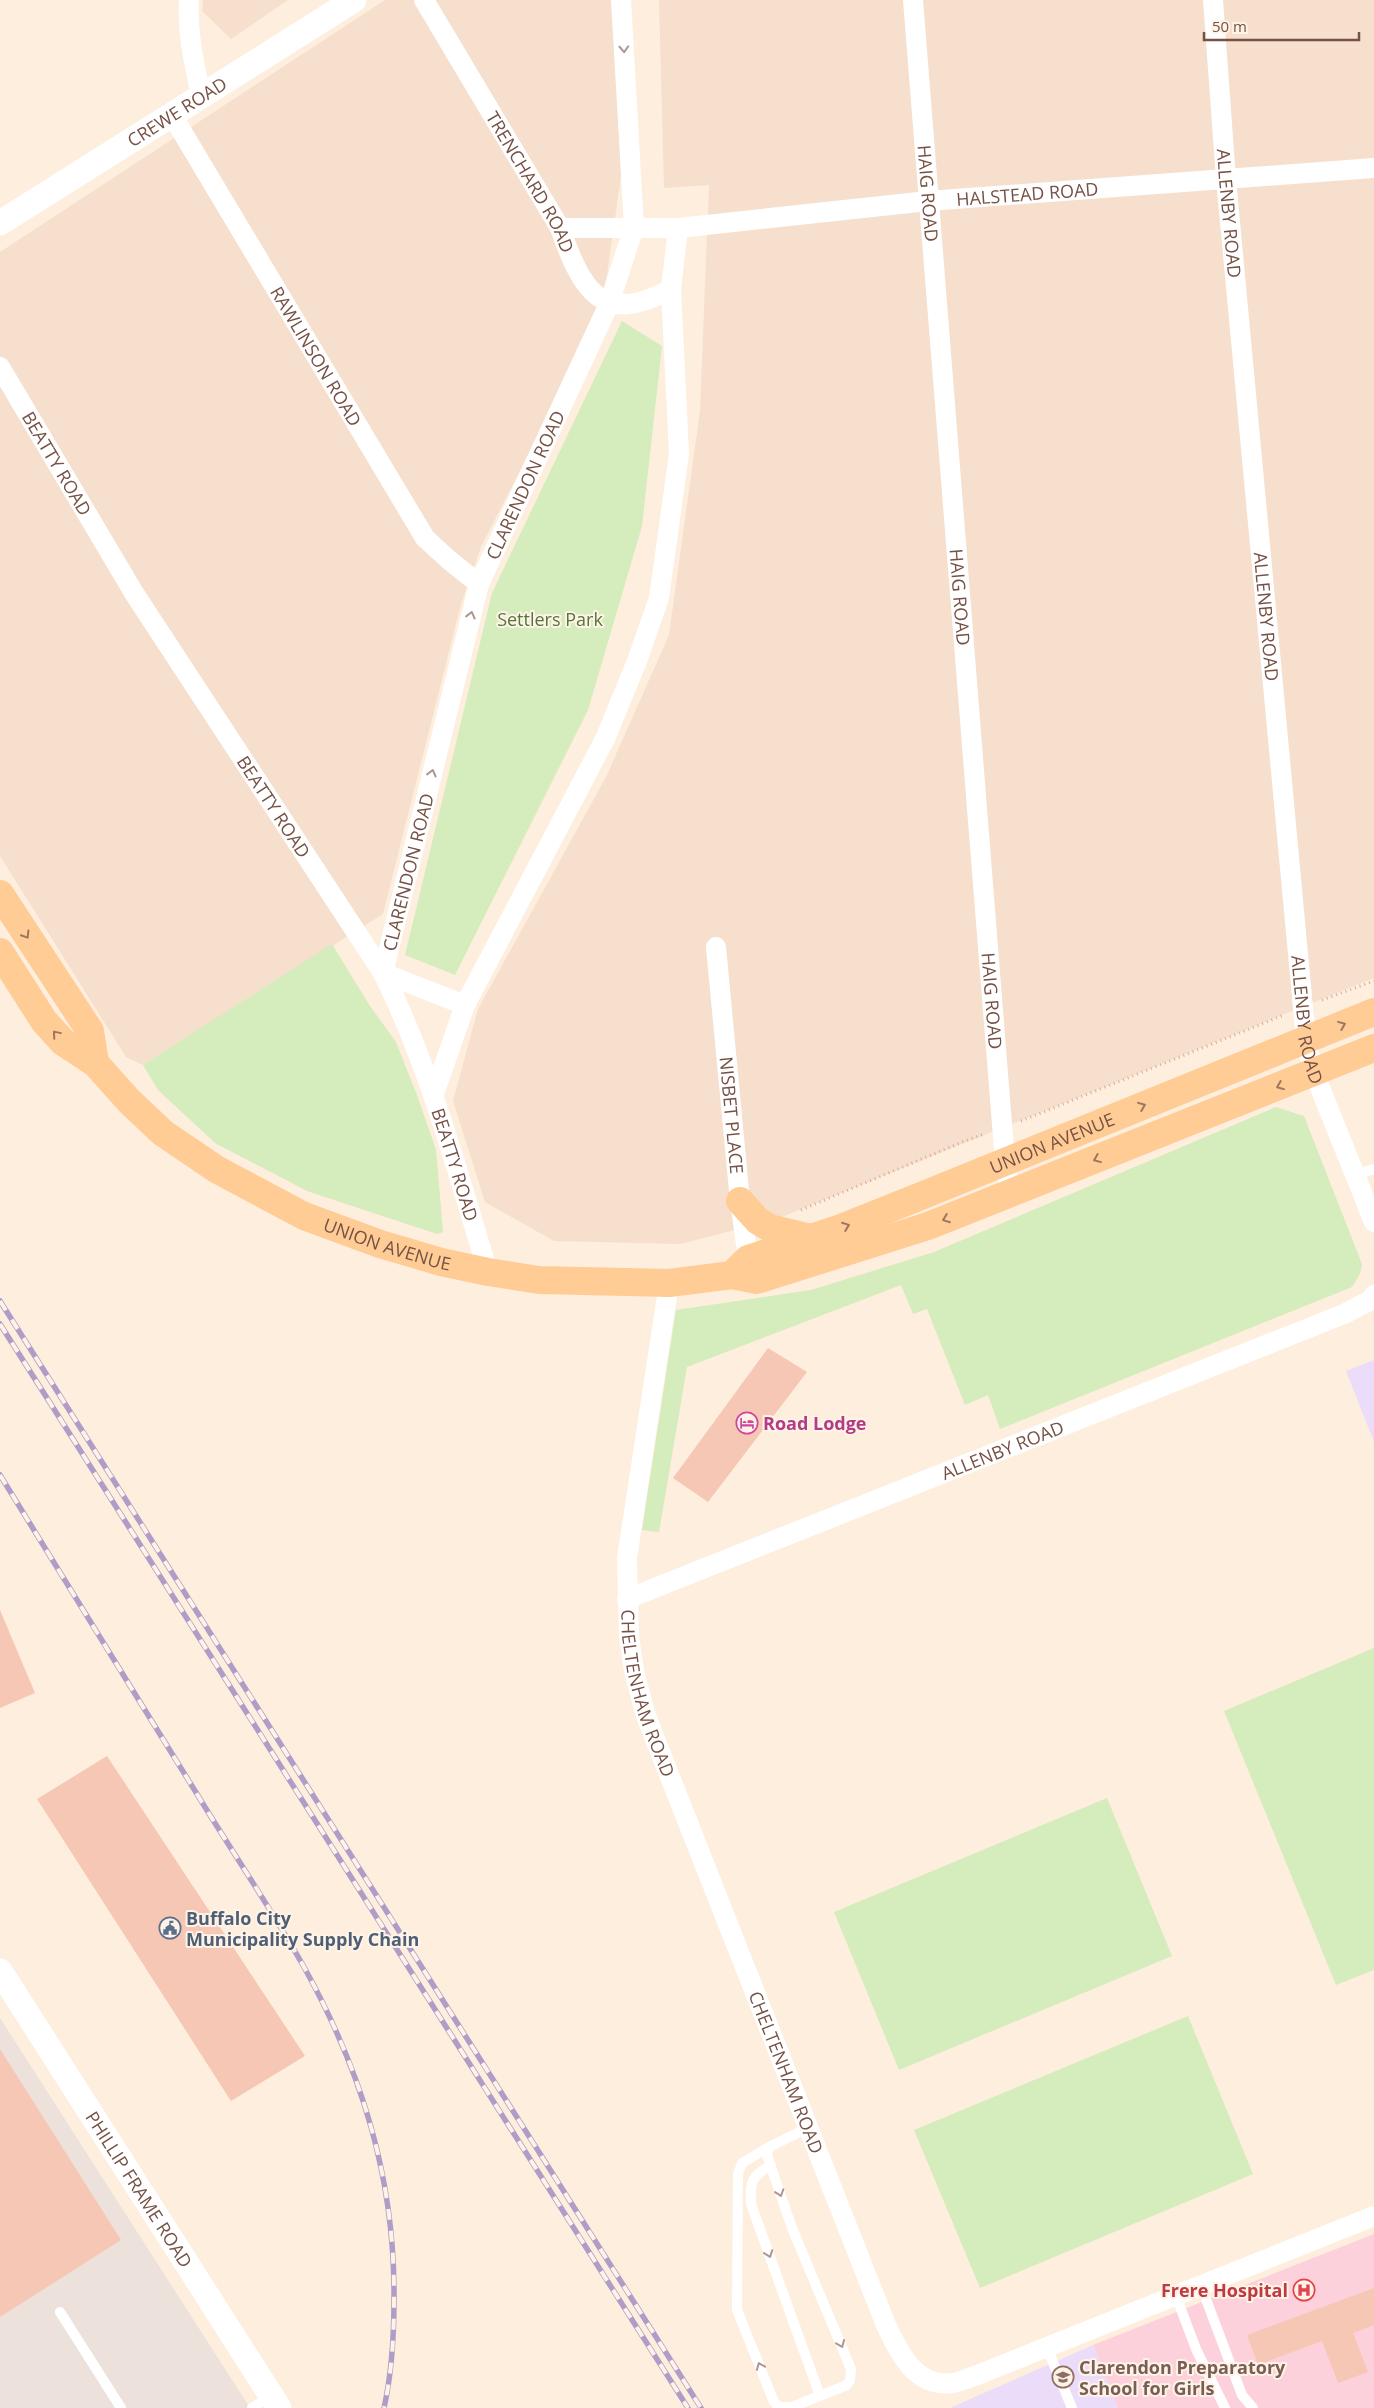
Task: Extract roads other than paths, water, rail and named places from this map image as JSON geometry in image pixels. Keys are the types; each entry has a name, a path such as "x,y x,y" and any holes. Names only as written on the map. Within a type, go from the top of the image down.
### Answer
{"main road":[{"path":"0,894 90,1031 95,1063"},
{"name":"UNION AVENUE","path":"0,952 44,1020 62,1042 95,1063 129,1101 163,1133 216,1169 270,1200 304,1216 380,1244 488,1272 539,1280 669,1284 746,1271 928,1226 1374,1048"},
{"name":"UNION AVENUE","path":"746,1271 810,1238 840,1228 1005,1162 1374,1012"},
{"path":"740,1201 758,1221 770,1228 810,1238"}],"street":[{"path":"189,0 188,22 201,95"},
{"name":"CREWE ROAD","path":"0,223 354,0"},
{"name":"TRENCHARD ROAD","path":"424,0 560,228 572,262 585,284 609,304"},
{"name":"CLARENDON ROAD","path":"383,973 479,584 609,304 634,227 621,0"},
{"name":"HAIG ROAD","path":"913,0 1005,1162 1010,1194"},
{"name":"ALLENBY ROAD","path":"1213,0 1226,179 1306,1040 1314,1073 1365,1172 1374,1222"},
{"name":"RAWLINSON ROAD","path":"172,114 425,538 448,560 479,584"},
{"name":"HALSTEAD ROAD","path":"560,228 678,228 928,201 1374,168"},
{"path":"434,1094 465,1005 604,739 637,661 659,598 679,454 671,289 678,228"},
{"path":"609,304 633,305 654,298 671,289"},
{"name":"BEATTY ROAD","path":"0,367 134,593 383,973 400,1008 434,1094 488,1272"},
{"name":"NISBET PLACE","path":"716,947 746,1271"},
{"path":"383,973 465,1005"},
{"name":"CHELTENHAM ROAD","path":"669,1284 627,1558 626,1598 634,1671 646,1716 886,2325 902,2358 915,2372 934,2381 952,2384 1047,2348 1374,2216"},
{"name":"ALLENBY ROAD","path":"626,1598 1344,1314 1371,1300 1374,1294"},
{"name":"PHILLIP FRAME ROAD","path":"0,1971 268,2404"}],"lane":[{"path":"769,2147 767,2155 792,2228 851,2368 850,2380 847,2385 792,2408 780,2407 774,2402 737,2310 740,2236 738,2174 742,2163 769,2147 808,2128"},
{"path":"771,2165 756,2175 751,2182 751,2204 820,2396"},
{"path":"1201,2286 1242,2395 1253,2408"},
{"path":"1176,2296 1196,2349 1225,2408"},
{"path":"60,2312 122,2408"},
{"path":"1047,2348 1072,2408"}],"railway":[{"path":"0,1301 701,2408"},
{"path":"0,1324 688,2408"},
{"path":"0,1475 291,1945 325,2006 343,2046 371,2127 389,2211 393,2255 394,2313 391,2367 384,2408"}],"place":[{"name":"Road Lodge","path":"747,1423"},
{"name":"Buffalo City Municipality Supply Chain","path":"170,1928"},
{"name":"Frere Hospital","path":"1304,2290"},
{"name":"Clarendon Preparatory School for Girls","path":"1063,2377"}],"park label":[{"name":"Settlers Park","path":"550,619"}]}
